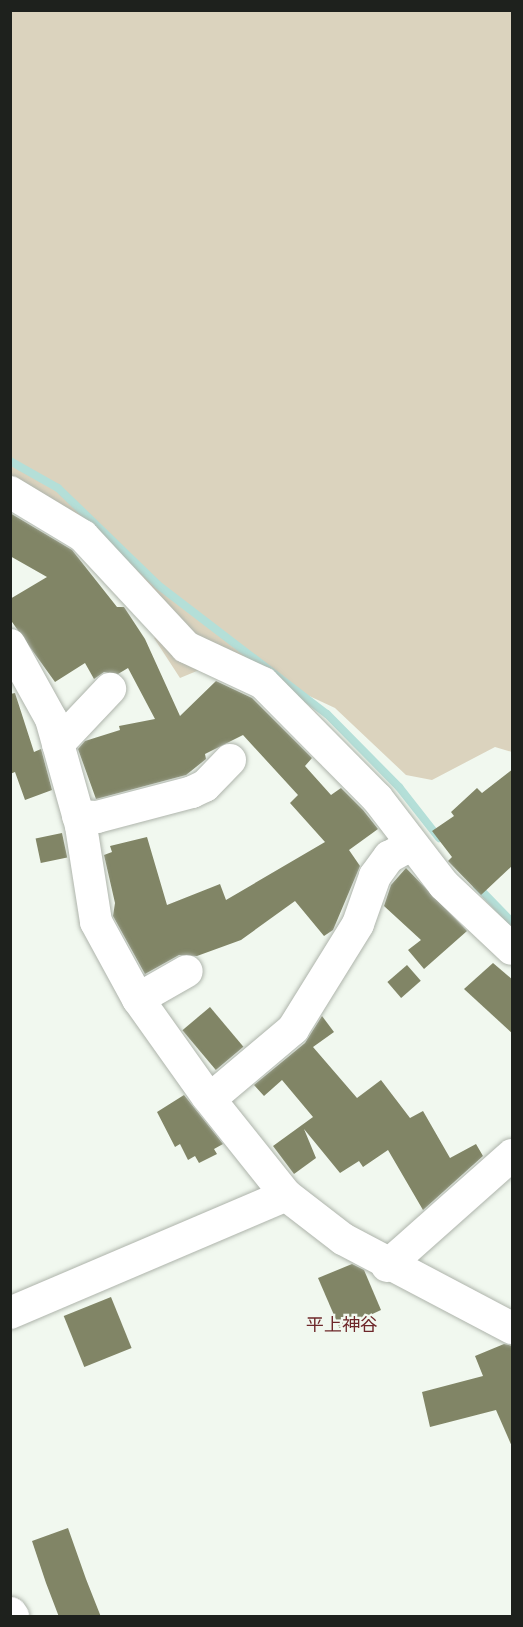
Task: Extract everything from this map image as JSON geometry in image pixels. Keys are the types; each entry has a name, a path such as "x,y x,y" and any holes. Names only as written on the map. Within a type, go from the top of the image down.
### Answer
{"street":[{"path":"10,492 83,537 186,647 263,683 377,798 444,885 513,948"},
{"path":"10,645 51,719 78,816 96,922 138,999 210,1099 286,1195 387,1266 480,1307 513,1328"},
{"path":"58,744 110,689"},
{"path":"78,816 97,817 192,792 205,786 230,760"},
{"path":"210,1099 293,1029 358,924 375,876 389,858 412,844"},
{"path":"138,999 187,971"},
{"path":"387,1266 513,1155"},
{"path":"10,1313 286,1195"}],"shaded area":[{"path":"10,11 512,11 512,752 495,747 432,780 406,775 335,708 228,658 180,678 154,638 179,622 11,496"}],"building":[{"path":"10,513 72,550 117,607 124,607 145,639 180,716 216,681 252,698 312,758 305,766 331,795 341,788 378,829 349,850 360,866 333,930 324,936 295,901 241,940 197,956 179,955 145,974 113,916 115,903 104,855 112,852 110,846 147,837 167,905 220,884 226,900 325,842 290,803 298,795 243,735 205,754 206,759 186,775 96,799 78,749 85,741 120,730 119,726 155,719 128,668 118,674 104,672 94,679 85,663 55,682 17,629 10,619 10,599 47,577 10,556"},
{"path":"15,693 34,752 41,749 52,790 25,800 15,772 10,774 10,694"},
{"path":"513,769 513,865 481,895 448,861 452,857 432,831 454,816 451,812 477,788 482,793"},
{"path":"62,833 67,857 41,863 36,839"},
{"path":"406,868 467,931 424,969 408,950 421,940 384,906 391,885"},
{"path":"493,963 513,980 513,1034 464,989"},
{"path":"407,965 421,981 401,998 387,982"},
{"path":"210,1007 243,1047 216,1070 182,1030"},
{"path":"322,1016 334,1032 313,1047 357,1098 381,1080 410,1118 423,1111 450,1158 476,1144 483,1156 423,1210 388,1150 363,1167 359,1161 340,1173 304,1129 316,1158 294,1174 273,1146 313,1117 282,1080 264,1096 254,1085 305,1043"},
{"path":"184,1095 223,1144 214,1149 217,1154 199,1163 195,1156 188,1160 180,1144 175,1147 157,1112"},
{"path":"352,1264 364,1270 381,1310 340,1329 318,1278"},
{"path":"111,1297 132,1348 84,1367 64,1316"},
{"path":"504,1344 513,1346 513,1449 496,1410 430,1427 422,1392 483,1376 475,1356"},
{"path":"68,1528 101,1617 59,1617 46,1583 32,1541"}],"waterway":[{"path":"10,461 58,488 158,585 327,714 399,787 439,838"},
{"path":"477,886 512,922"}],"district":[{"name":"平上神谷","path":"342,1325"}]}
